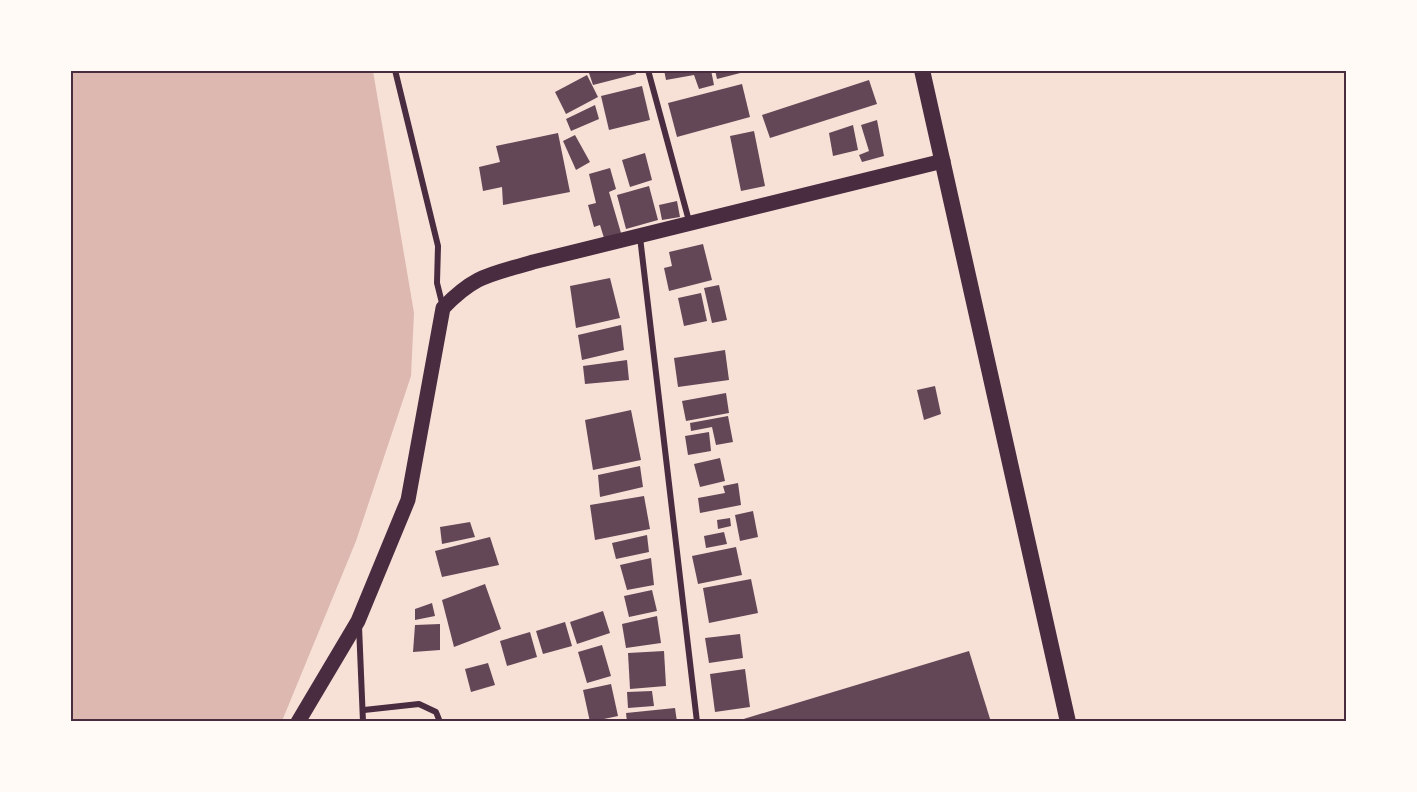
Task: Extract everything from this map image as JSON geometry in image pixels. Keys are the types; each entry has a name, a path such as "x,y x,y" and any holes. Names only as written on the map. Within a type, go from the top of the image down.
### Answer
{"highway":[{"path":"922,70 1068,722"}],"main road":[{"path":"298,722 358,621 408,500 443,308 459,291 482,276 640,236 689,221 943,161"}],"street":[{"path":"395,70 438,246 437,283 443,308"},
{"path":"648,70 689,221"},
{"path":"640,236 697,722"},
{"path":"358,621 363,722"},
{"path":"364,710 419,704 436,712 440,722"}],"shaded area":[{"path":"70,71 373,71 414,313 411,376 356,541 282,721 71,721"}],"building":[{"path":"588,70 635,70 636,74 593,85"},
{"path":"664,70 711,70 714,85 699,89 694,75 666,80"},
{"path":"715,70 748,70 748,71 717,79"},
{"path":"587,75 598,97 566,114 555,92"},
{"path":"869,80 877,104 770,138 762,115"},
{"path":"742,84 750,117 677,137 668,103"},
{"path":"642,86 650,120 609,130 601,96"},
{"path":"595,105 599,119 571,131 566,119"},
{"path":"877,120 884,156 862,162 859,155 869,151 861,125"},
{"path":"853,125 858,150 833,156 829,133"},
{"path":"754,131 765,186 741,191 730,136"},
{"path":"558,133 570,192 503,205 502,187 483,191 479,167 500,162 496,146"},
{"path":"575,135 590,162 576,170 563,141"},
{"path":"645,153 652,180 630,187 622,160"},
{"path":"610,168 616,189 609,192 621,233 604,238 600,225 594,227 588,205 596,203 589,174"},
{"path":"649,186 658,220 626,229 617,195"},
{"path":"677,201 680,217 662,220 659,205"},
{"path":"703,244 712,280 669,291 664,268 672,266 669,252"},
{"path":"610,278 620,318 576,328 570,286"},
{"path":"719,285 727,320 712,323 704,288"},
{"path":"701,293 707,321 684,326 678,298"},
{"path":"621,325 624,350 582,360 578,335"},
{"path":"725,350 729,380 678,387 674,358"},
{"path":"627,360 629,380 585,384 583,366"},
{"path":"935,386 941,414 924,420 917,390"},
{"path":"726,393 729,413 686,421 682,401"},
{"path":"631,410 641,460 593,470 585,420"},
{"path":"728,416 733,442 716,445 712,427 691,431 690,423"},
{"path":"709,432 711,451 688,455 685,436"},
{"path":"720,458 725,481 700,487 694,464"},
{"path":"640,466 643,487 600,497 598,475"},
{"path":"738,483 741,505 700,513 698,498 725,493 723,486"},
{"path":"644,496 650,529 595,540 590,505"},
{"path":"753,511 758,537 740,541 735,515"},
{"path":"730,518 731,526 718,529 717,520"},
{"path":"470,522 475,537 442,544 440,527"},
{"path":"724,532 727,544 706,548 704,536"},
{"path":"647,535 649,552 616,559 612,543"},
{"path":"490,537 499,565 442,577 435,551"},
{"path":"736,547 742,575 698,584 692,556"},
{"path":"651,558 654,585 627,590 620,565"},
{"path":"751,579 758,613 709,623 703,588"},
{"path":"485,584 501,629 454,647 442,600"},
{"path":"652,590 657,611 629,617 624,596"},
{"path":"432,603 435,616 415,620 415,609"},
{"path":"603,611 610,633 577,644 570,622"},
{"path":"657,616 661,643 626,648 622,624"},
{"path":"565,622 572,646 543,654 536,631"},
{"path":"440,624 440,650 413,652 415,625"},
{"path":"530,632 537,657 507,666 500,641"},
{"path":"740,634 743,658 709,663 705,638"},
{"path":"602,645 611,676 587,683 578,652"},
{"path":"664,651 666,686 630,689 628,653"},
{"path":"969,651 991,722 737,722 737,721"},
{"path":"488,663 495,685 471,692 465,669"},
{"path":"745,669 750,707 715,712 710,674"},
{"path":"611,684 618,716 590,722 583,690"},
{"path":"652,691 654,706 628,708 627,692"},
{"path":"675,708 677,722 627,722 626,713"}]}
